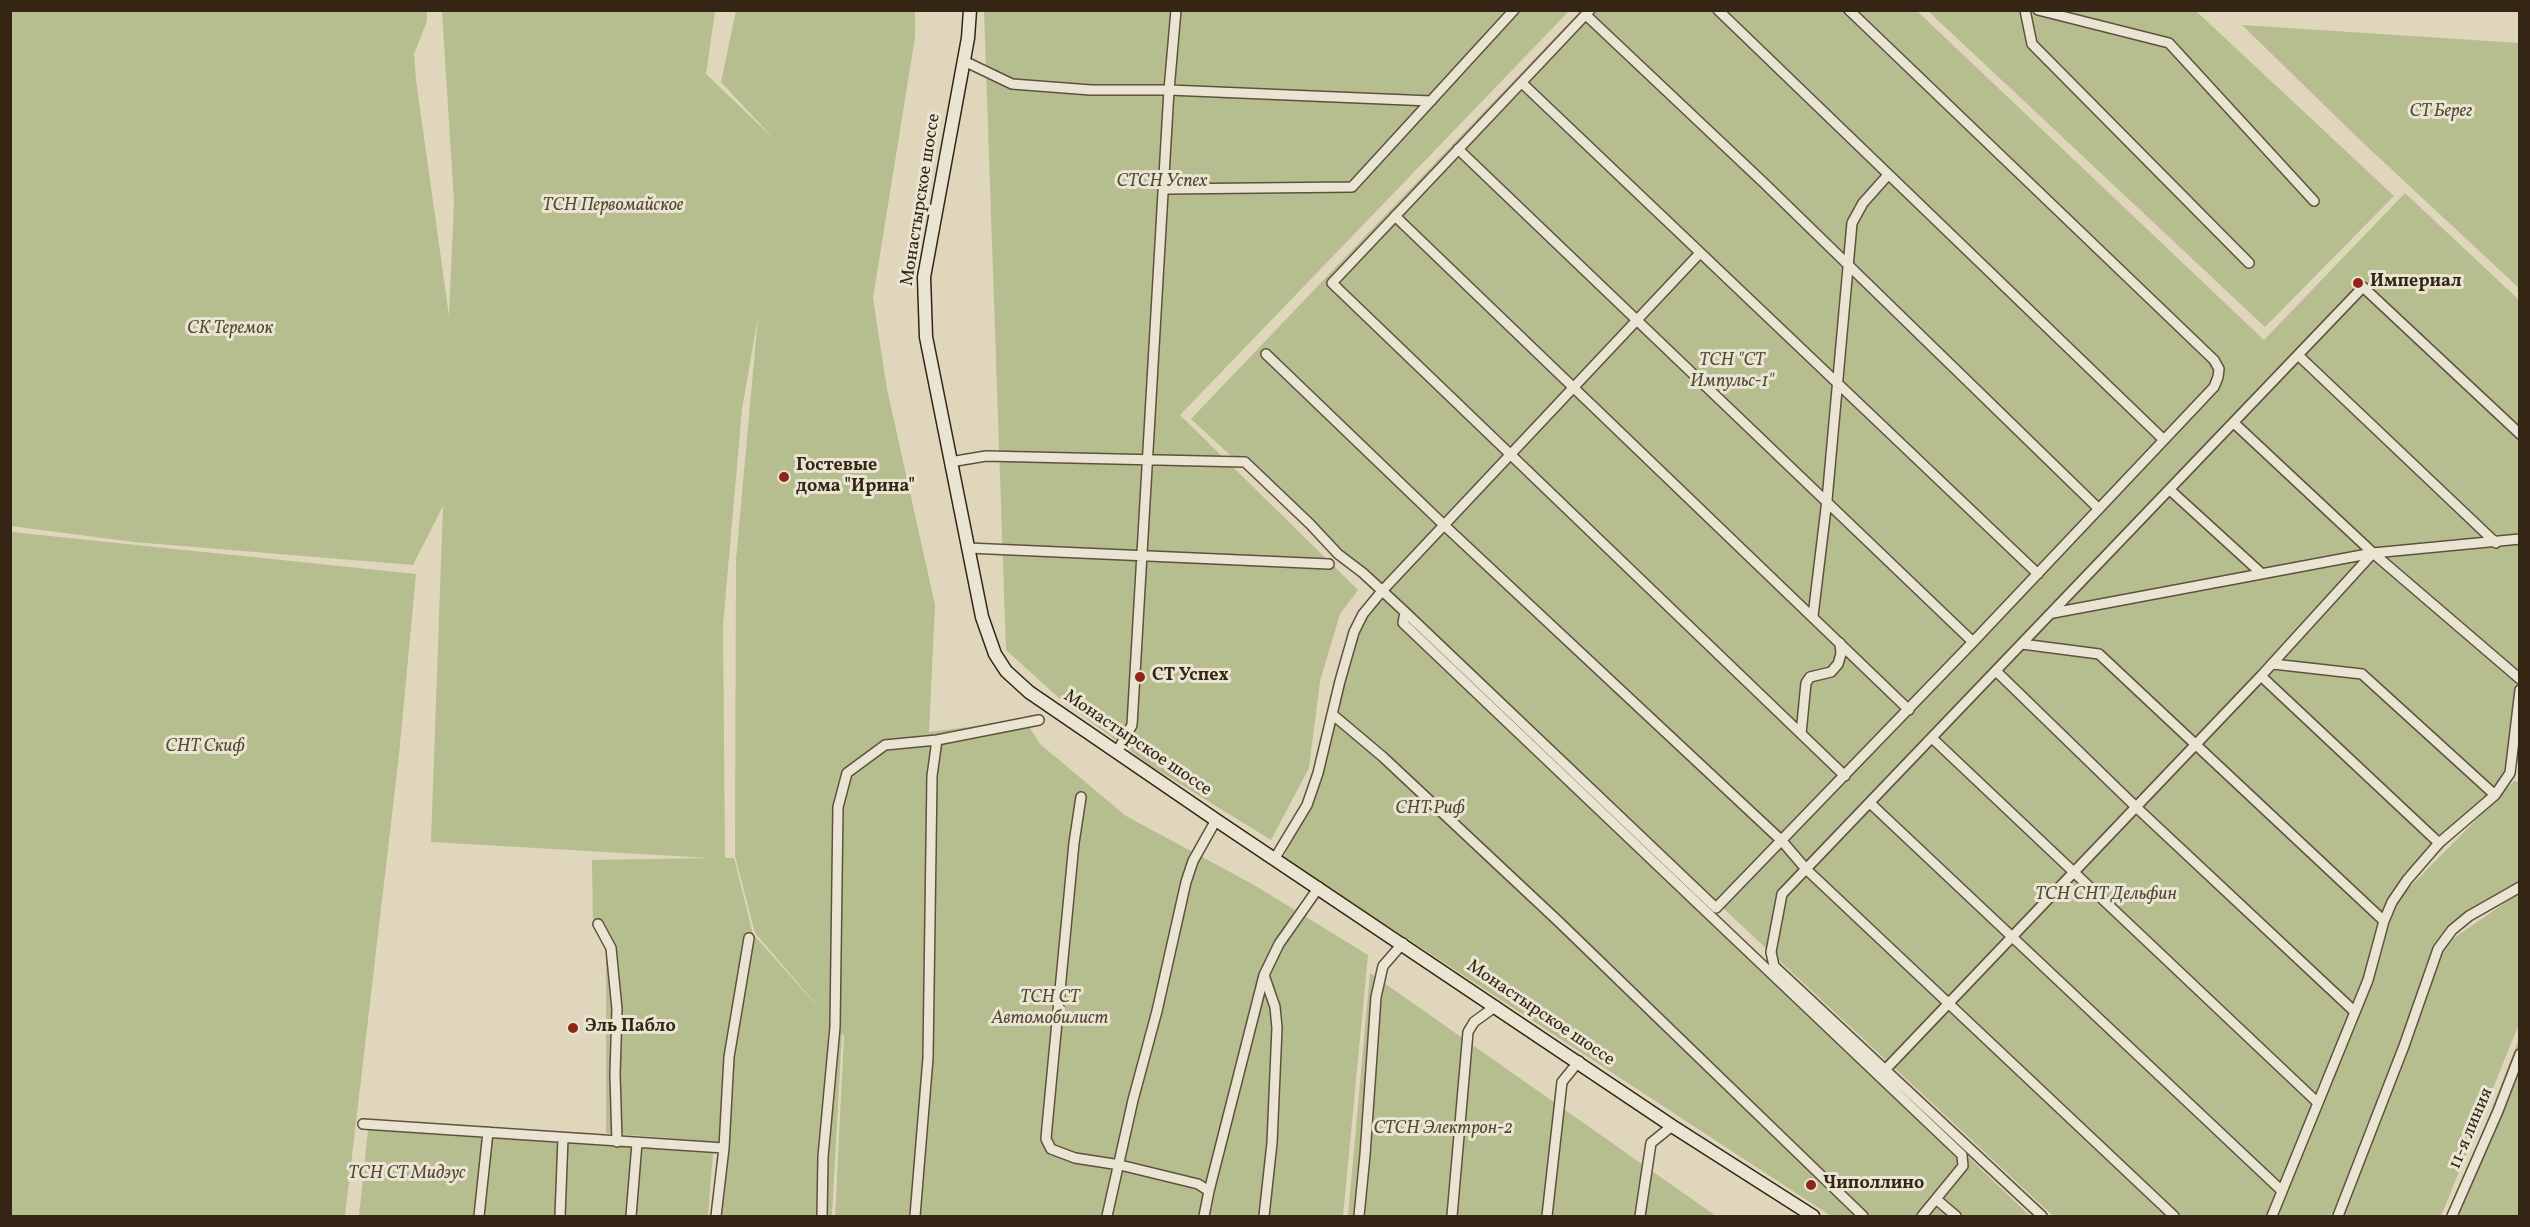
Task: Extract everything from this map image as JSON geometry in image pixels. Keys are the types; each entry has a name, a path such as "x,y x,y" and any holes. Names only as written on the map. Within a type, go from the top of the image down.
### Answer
{"main road":[{"name":"Монастырское шоссе","path":"970,10 964,61 924,277 926,337 988,638 1006,671 1029,692 1216,820 1579,1061 1672,1126 1813,1216"}],"street":[{"path":"1117,752 1132,725 1143,556 1146,461 1176,10"},
{"path":"1164,189 1352,187 1514,10"},
{"path":"1718,10 2164,440"},
{"path":"950,462 987,456 1245,462 1338,554 1405,612 1716,908 1910,710 2214,387 2219,369 2214,360 1849,10"},
{"path":"2025,10 2032,44 2249,263"},
{"path":"2038,10 2169,43 2314,201"},
{"path":"1845,776 1332,283 1458,148 1588,13 2099,509"},
{"path":"964,61 1012,84 1091,90 1169,90 1431,101"},
{"path":"1522,82 2038,574"},
{"path":"1458,148 1973,642"},
{"path":"1813,616 1827,500 1854,215 1888,175"},
{"path":"1395,216 1910,710"},
{"path":"1275,858 1307,805 1318,773 1354,632 1363,614 1382,591 1700,253"},
{"path":"2042,1216 1774,966 1771,952 1782,894 2363,287 2520,434"},
{"path":"1266,354 1445,526 1782,841 1806,869 2174,1216"},
{"path":"2298,355 2496,543"},
{"path":"2234,423 2373,554 2520,679"},
{"path":"2170,490 2261,573"},
{"path":"2053,613 2373,554 2520,539"},
{"path":"968,549 1329,564"},
{"path":"1885,1070 2273,664 2373,554"},
{"path":"1405,612 1403,623 1962,1155 1963,1166 1922,1216"},
{"path":"1801,734 1806,683 1810,677 1831,672 1838,664 1841,654 1840,643"},
{"path":"2022,644 2098,654 2384,921"},
{"path":"2273,664 2362,674 2495,795"},
{"path":"1996,671 2136,807 2355,1012"},
{"path":"2261,676 2439,843"},
{"path":"2272,1216 2368,980 2384,921 2392,902 2407,880 2439,843 2495,795 2510,773 2520,690"},
{"path":"1332,714 1383,757 1549,912 1863,1216"},
{"path":"822,1216 823,1158 835,1027 838,807 847,773 885,745 937,740 1039,720"},
{"path":"1932,738 2318,1103"},
{"path":"915,1216 928,1058 932,776 937,740"},
{"path":"1081,797 1074,843 1046,1139 1051,1149 1075,1158 1120,1165 1198,1184 1209,1191"},
{"path":"1870,803 2282,1191"},
{"path":"1107,1216 1186,882 1193,861 1216,820"},
{"path":"1204,1216 1264,975 1279,944 1319,887"},
{"path":"2338,1216 2404,1046 2438,949 2452,930 2469,916 2520,887"},
{"path":"598,924 611,948 616,1009 617,1142"},
{"path":"716,1216 724,1148 729,1057 749,938"},
{"path":"1359,1216 1373,1013 1383,966 1403,943"},
{"path":"1264,975 1275,1007 1277,1028 1272,1133 1264,1216"},
{"path":"1452,1216 1468,1032 1474,1022 1496,1006"},
{"name":"11-я линия","path":"2452,1216 2520,1054"},
{"path":"1547,1216 1562,1082 1579,1061"},
{"path":"363,1124 724,1148"},
{"path":"1640,1216 1651,1143 1672,1126"},
{"path":"479,1216 488,1132"},
{"path":"560,1216 562,1138"},
{"path":"631,1216 637,1143"},
{"path":"1936,1199 1956,1216"}],"green space":[{"path":"11,11 427,11 427,21 414,54 449,316 454,202 442,11 715,11 706,74 774,139 721,82 736,11 915,11 915,37 873,298 887,389 935,605 929,732 1025,720 1040,744 1126,816 1254,885 1368,955 1343,1216 835,1216 844,1036 842,1033 832,1216 712,1216 718,1142 606,1133 606,949 593,927 592,860 711,858 431,842 443,506 413,565 134,542 11,526","holes":["758,317 736,560 735,856 755,933 828,1018 753,934 734,858 725,858 723,625 742,409"]},
{"name":"СТСН Успех","path":"984,11 1569,11 1180,415 1358,590 1340,614 1320,681 1309,768 1271,840 1151,766 1060,699 1006,650"},
{"path":"1580,11 1917,11 2264,340 2405,193 2519,300 2519,760 2495,795 2399,893 2267,1216 2053,1216 1723,908 1191,419"},
{"path":"1928,11 2196,11 2394,196 2265,327"},
{"name":"СТ Берег","path":"2242,25 2519,43 2519,288 2360,140"},
{"name":"СНТ Скиф","path":"11,532 416,574 399,755 345,1216 11,1216"},
{"name":"СНТ Риф","path":"1380,595 2030,1216 1831,1216 1284,858 1326,738 1360,618"},
{"path":"2514,781 2519,782 2519,884 2440,938 2332,1216 2278,1216 2372,979 2389,923 2402,895"},
{"path":"2519,893 2519,1024 2441,1216 2341,1216 2444,945"},
{"name":"СТСН Электрон-2","path":"1370,973 1716,1216 1348,1216"},
{"path":"2519,1039 2519,1216 2450,1216"},
{"name":"ТСН СТ Мидэус","path":"368,1130 713,1153 708,1216 359,1216"}],"place":[{"name":"Империал","path":"2358,283"},
{"name":"Гостевые дома \"Ирина\"","path":"784,477"},
{"name":"СТ Успех","path":"1140,677"},
{"name":"Эль Пабло","path":"573,1028"},
{"name":"Чиполлино","path":"1811,1185"}],"park label":[{"name":"ТСН Первомайское","path":"613,207"},
{"name":"СК Теремок","path":"230,330"},
{"name":"ТСН \"СТ Импульс-1\"","path":"1732,372"},
{"name":"ТСН СНТ Дельфин","path":"2106,896"},
{"name":"ТСН СТ Автомобилист","path":"1050,1009"}]}
